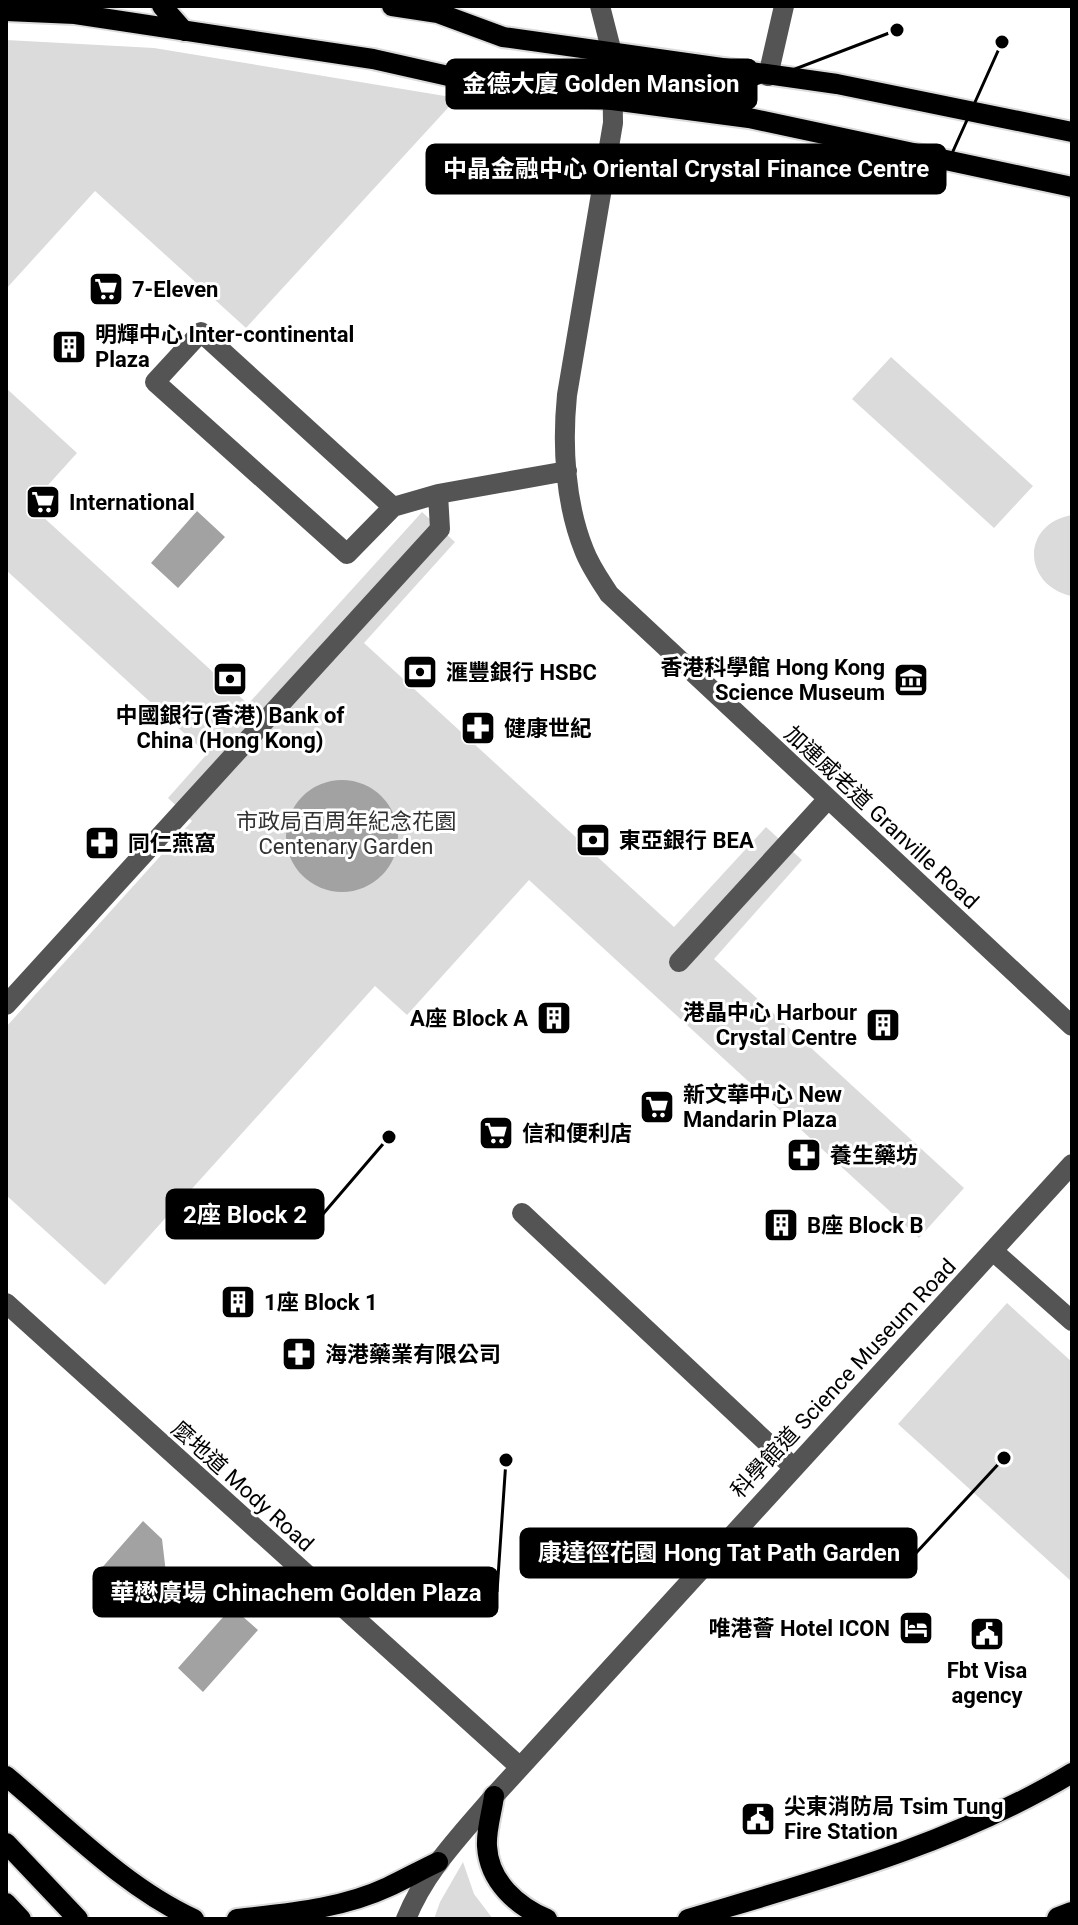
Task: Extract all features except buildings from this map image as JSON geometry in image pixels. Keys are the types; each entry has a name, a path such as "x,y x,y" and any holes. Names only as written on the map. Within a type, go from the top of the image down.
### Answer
{"highway":[{"path":"1059,1919 1072,1914"}],"main road":[{"path":"162,6 184,31"},
{"path":"392,6 438,13 503,37 837,84 1072,132"},
{"path":"6,11 75,14 373,59 475,82 749,118 1072,187"},
{"path":"688,1919 873,1863 965,1828 1072,1773"},
{"path":"6,1776 108,1862 169,1907 194,1919"},
{"path":"494,1796 486,1844 490,1861 511,1898 547,1919"},
{"path":"6,1843 78,1919"},
{"path":"237,1919 310,1911 347,1901 388,1887 438,1862"},
{"path":"6,1903 21,1919"}],"street":[{"name":"加連威老道 Granville Road","path":"600,6 612,53 615,101 563,434 578,534 585,553 609,594 1072,1026"},
{"path":"768,76 784,6"},
{"path":"393,507 201,332 155,382 347,554 393,507 438,494 567,471"},
{"path":"6,1005 440,529 438,494"},
{"path":"679,962 827,800"},
{"name":"科學館道 Science Museum Road","path":"406,1919 416,1895 438,1862 494,1796 1072,1164"},
{"path":"522,1213 793,1467"},
{"path":"993,1251 1072,1321"},
{"name":"麼地道 Mody Road","path":"6,1303 520,1767"}],"green space":[{"path":"6,40 154,48 457,98 246,328 95,191 6,289"},
{"path":"891,357 1033,486 994,528 852,399"},
{"name":"市政局百周年紀念花園 Centenary Garden","path":"6,388 77,453 30,505 248,704 422,512 455,542 364,643 674,927 766,827 802,860 714,959 964,1188 919,1238 529,880 407,1015 375,986 105,1285 6,1195 6,1027 192,821 168,798 207,754 6,570"},
{"path":"1072,515 1071,596 1043,580 1034,554 1036,541 1043,530 1055,521"},
{"path":"1007,1303 1072,1362 1072,1582 898,1424"},
{"path":"463,1862 474,1894 493,1919 434,1919"}],"shaded area":[{"path":"197,511 225,537 178,588 151,563"},
{"path":"342,780 363,784 382,796 394,815 398,836 394,857 382,876 363,888 342,892 321,888 302,876 290,857 286,836 290,815 302,796 321,784"},
{"path":"143,1521 162,1539 168,1590 112,1596 92,1579"},
{"path":"232,1607 258,1630 203,1692 178,1668"}],"place":[{"name":"金德大廈 Golden Mansion","path":"897,30"},
{"name":"中晶金融中心 Oriental Crystal Finance Centre","path":"1002,42"},
{"name":"7-Eleven","path":"106,289"},
{"name":"明輝中心 Inter-continental Plaza","path":"69,347"},
{"name":"International","path":"43,502"},
{"name":"滙豐銀行 HSBC","path":"420,672"},
{"name":"中國銀行(香港) Bank of China (Hong Kong)","path":"230,679"},
{"name":"香港科學館 Hong Kong Science Museum","path":"911,680"},
{"name":"健康世紀","path":"478,728"},
{"name":"東亞銀行 BEA","path":"593,840"},
{"name":"同仁燕窩","path":"102,843"},
{"name":"A座 Block A","path":"554,1018"},
{"name":"港晶中心 Harbour Crystal Centre","path":"883,1025"},
{"name":"新文華中心 New Mandarin Plaza","path":"657,1107"},
{"name":"信和便利店","path":"496,1133"},
{"name":"2座 Block 2","path":"389,1137"},
{"name":"養生藥坊","path":"804,1155"},
{"name":"B座 Block B","path":"781,1225"},
{"name":"1座 Block 1","path":"238,1302"},
{"name":"海港藥業有限公司","path":"299,1354"},
{"name":"康達徑花園 Hong Tat Path Garden","path":"1004,1458"},
{"name":"華懋廣場 Chinachem Golden Plaza","path":"506,1460"},
{"name":"唯港薈 Hotel ICON","path":"916,1628"},
{"name":"Fbt Visa agency","path":"987,1634"},
{"name":"尖東消防局 Tsim Tung Fire Station","path":"758,1819"}]}
